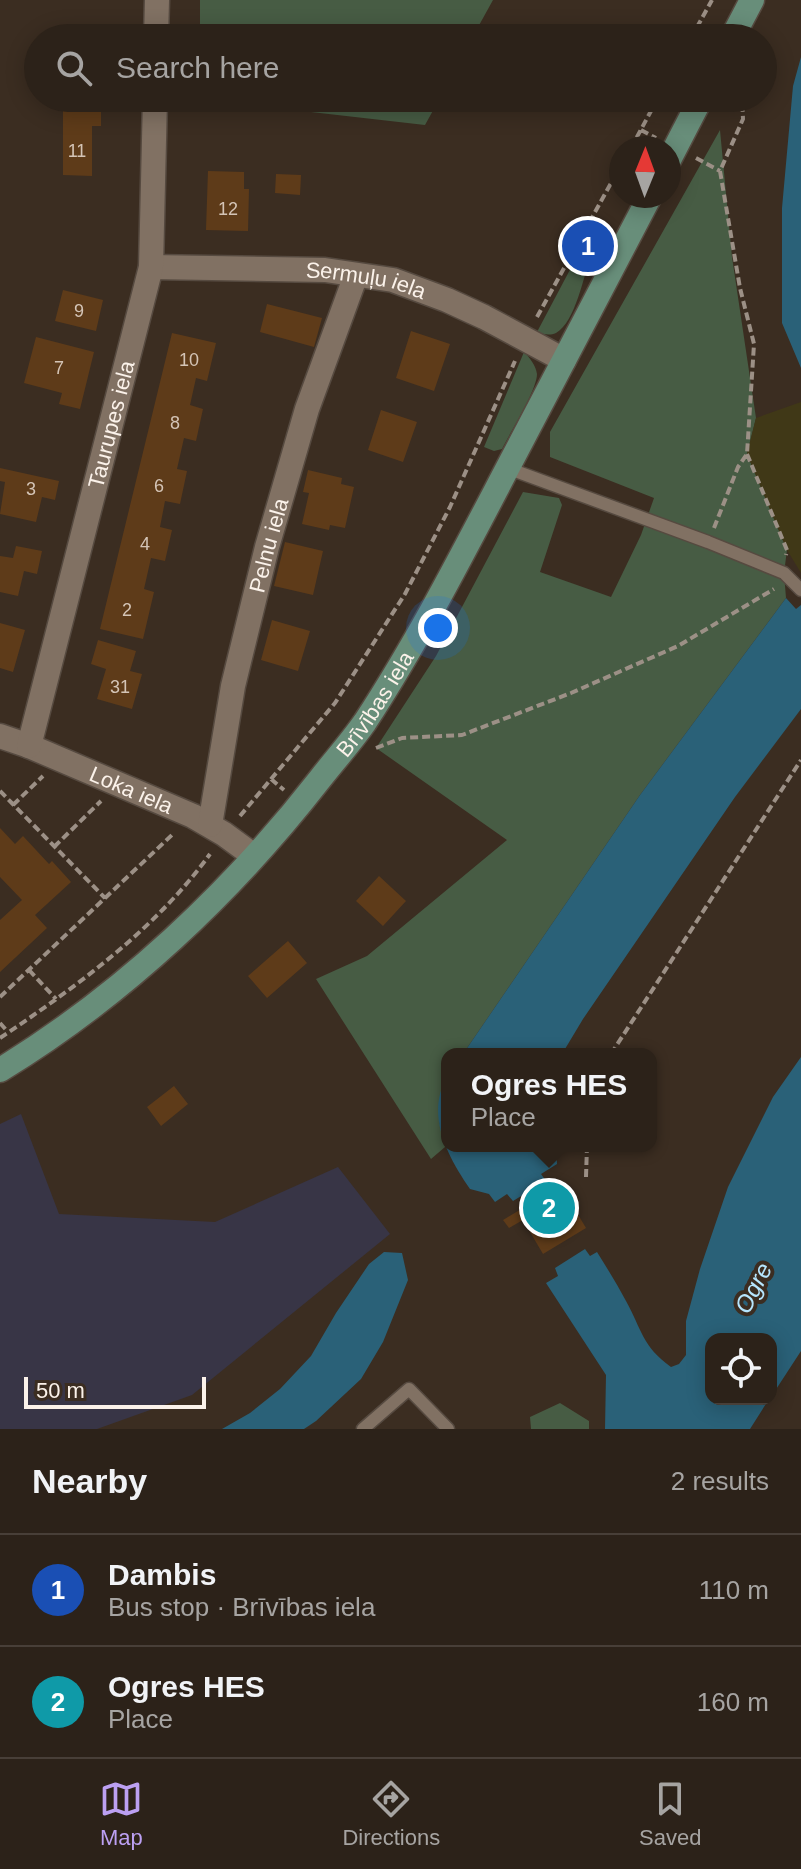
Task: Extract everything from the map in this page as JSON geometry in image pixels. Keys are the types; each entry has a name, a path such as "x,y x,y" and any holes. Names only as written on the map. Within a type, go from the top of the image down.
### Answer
{"main road":[{"path":"739,24 752,0"},
{"path":"681,137 694,112"},
{"name":"Brīvības iela","path":"0,1070 100,1001 211,903 300,804 363,724 433,610 644,208"}],"street":[{"path":"156,24 157,0"},
{"name":"Taurupes iela","path":"29,746 151,267 155,112"},
{"name":"Sermuļu iela","path":"151,267 325,270 393,280 484,317 564,360"},
{"name":"Pelnu iela","path":"209,825 233,686 267,547 307,409 356,275"},
{"name":"Loka iela","path":"0,736 61,759 209,825 254,856"}],"lane":[{"path":"507,468 784,573 801,590"},
{"path":"363,1429 409,1389 448,1429"}],"path":[{"path":"699,24 712,0"},
{"path":"637,136 650,112"},
{"path":"385,735 376,748 402,738 462,735 571,693 678,646 773,590 784,573 787,550 747,454 754,344 740,288 720,171 743,119 743,112"},
{"path":"0,997 105,898 209,825 335,703 405,594 450,507 524,339 609,187"},
{"path":"711,535 738,467 747,454"},
{"path":"13,805 61,759"},
{"path":"615,1048 801,760"},
{"path":"54,847 119,784"},
{"path":"0,791 105,898"},
{"path":"0,1038 97,967 167,907 190,881 209,825"},
{"path":"29,970 56,999"},
{"path":"0,1023 8,1032"},
{"path":"586,1177 587,1152"}],"shaded area":[{"path":"21,1114 59,1214 215,1222 338,1167 390,1234 192,1395 97,1429 0,1429 0,1124"}],"green space":[{"path":"200,0 493,0 480,24 200,24"},
{"path":"312,112 432,112 425,125"},
{"path":"720,130 732,257 756,418 747,454 787,550 784,573 786,598 640,795 467,1048 441,1048 441,1150 431,1159 316,979 367,956 507,840 376,748 436,656 523,492 559,498 562,505 540,572 611,597 641,535 654,498 550,457 550,432 676,208 681,208 681,199"},
{"path":"582,247 592,253 569,319 556,333 548,335 537,332"},
{"path":"524,352 535,368 536,381 502,449 494,451 484,447"},
{"path":"560,1403 589,1421 589,1429 531,1429 530,1417"}],"sand":[{"path":"801,402 801,573 787,550 747,454 756,418"}],"water":[{"path":"801,57 801,368 782,323 782,208 793,86"},
{"path":"786,598 796,609 801,605 801,709 735,797 566,1048 467,1048 640,795"},
{"name":"Ogre","path":"801,1057 801,1351 777,1388 777,1333 705,1333 705,1405 765,1405 750,1429 605,1429 606,1375 546,1283 558,1276 555,1268 585,1249 590,1256 597,1252 648,1345 671,1367 679,1364 686,1355 686,1321 700,1269 728,1187 773,1097"},
{"path":"441,1091 441,1130 439,1121"},
{"path":"448,1152 556,1152 557,1164 541,1174 546,1181 513,1201 507,1194 495,1202 489,1194 470,1189"},
{"path":"384,1252 402,1253 408,1280 383,1342 361,1379 304,1429 222,1429 250,1413 280,1389 311,1356 369,1264"}],"building":[{"path":"63,112 101,112 101,126 92,126 92,176 63,175"},
{"path":"208,171 244,172 244,189 249,189 248,231 206,230"},
{"path":"276,174 301,175 300,195 275,193"},
{"path":"63,290 103,300 96,331 55,321"},
{"path":"267,304 322,318 314,347 260,332"},
{"path":"411,331 450,344 434,391 396,378"},
{"path":"172,333 216,343 207,381 196,378 190,405 203,409 196,441 184,438 177,469 187,471 180,504 165,501 160,527 172,530 165,561 151,558 144,589 154,592 143,639 100,629"},
{"path":"36,337 94,352 80,409 59,404 62,393 24,383"},
{"path":"381,410 417,422 403,462 368,450"},
{"path":"0,468 59,481 55,500 42,497 36,522 0,514 5,482 0,481"},
{"path":"308,470 342,478 341,484 354,487 345,528 330,525 329,530 302,524 309,493 303,492"},
{"path":"285,542 323,551 313,595 274,586"},
{"path":"16,546 42,551 37,574 24,571 18,596 0,592 0,556 13,558"},
{"path":"272,620 310,631 298,671 261,660"},
{"path":"0,623 25,630 13,672 0,668"},
{"path":"98,640 136,651 130,671 142,674 132,709 97,699 106,669 91,664"},
{"path":"0,828 15,844 23,836 71,882 35,915 47,928 0,972 0,920 22,900 0,877"},
{"path":"379,876 406,901 383,926 356,901"},
{"path":"288,941 307,963 267,998 248,976"},
{"path":"174,1086 188,1104 161,1126 147,1107"},
{"path":"563,1184 586,1228 543,1254 523,1220 509,1228 503,1220"}],"place":[{"name":"Dambis","path":"588,246"},
{"name":"Ogres HES","path":"549,1208"}]}
